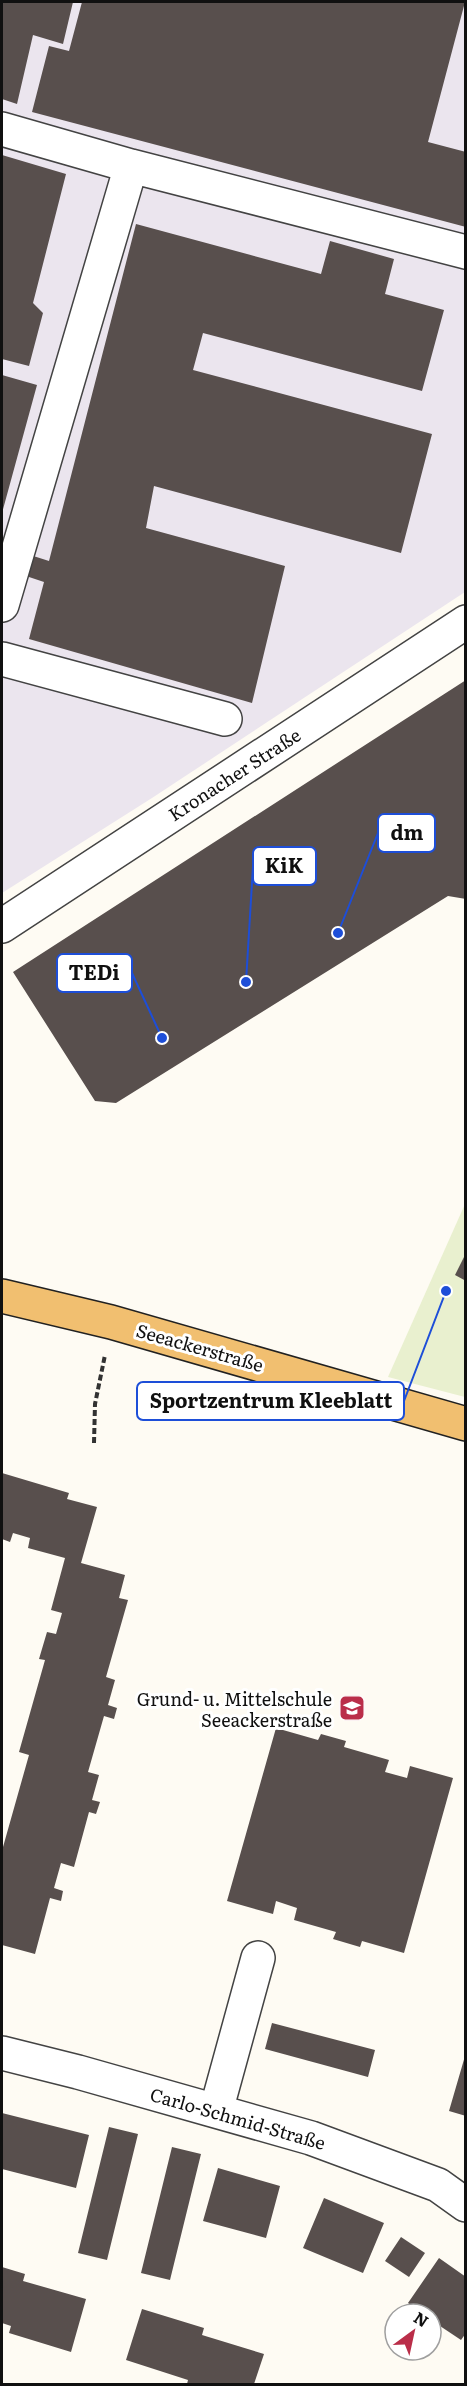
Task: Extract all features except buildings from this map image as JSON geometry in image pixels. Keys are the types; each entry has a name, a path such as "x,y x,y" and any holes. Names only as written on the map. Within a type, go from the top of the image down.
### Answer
{"main road":[{"name":"Seeackerstraße","path":"2,1296 111,1322 465,1424"}],"street":[{"path":"2,129 131,166 465,252"},
{"path":"2,605 131,166"},
{"name":"Kronacher Straße","path":"2,926 465,622"},
{"path":"2,659 225,719"},
{"path":"216,2111 258,1958"},
{"name":"Carlo-Schmid-Straße","path":"2,2053 78,2072 311,2138 438,2185 465,2205"}],"path":[{"path":"94,1443 95,1404 111,1322"}],"shaded area":[{"path":"2,2 465,2 465,592 152,798 2,893"}],"green space":[{"path":"465,1204 465,1397 388,1377"}],"place":[{"name":"dm","path":"338,933"},
{"name":"KiK","path":"246,982"},
{"name":"TEDi","path":"162,1038"},
{"name":"Sportzentrum Kleeblatt","path":"446,1291"},
{"name":"Grund- u. Mittelschule Seeackerstraße","path":"352,1708"}]}
